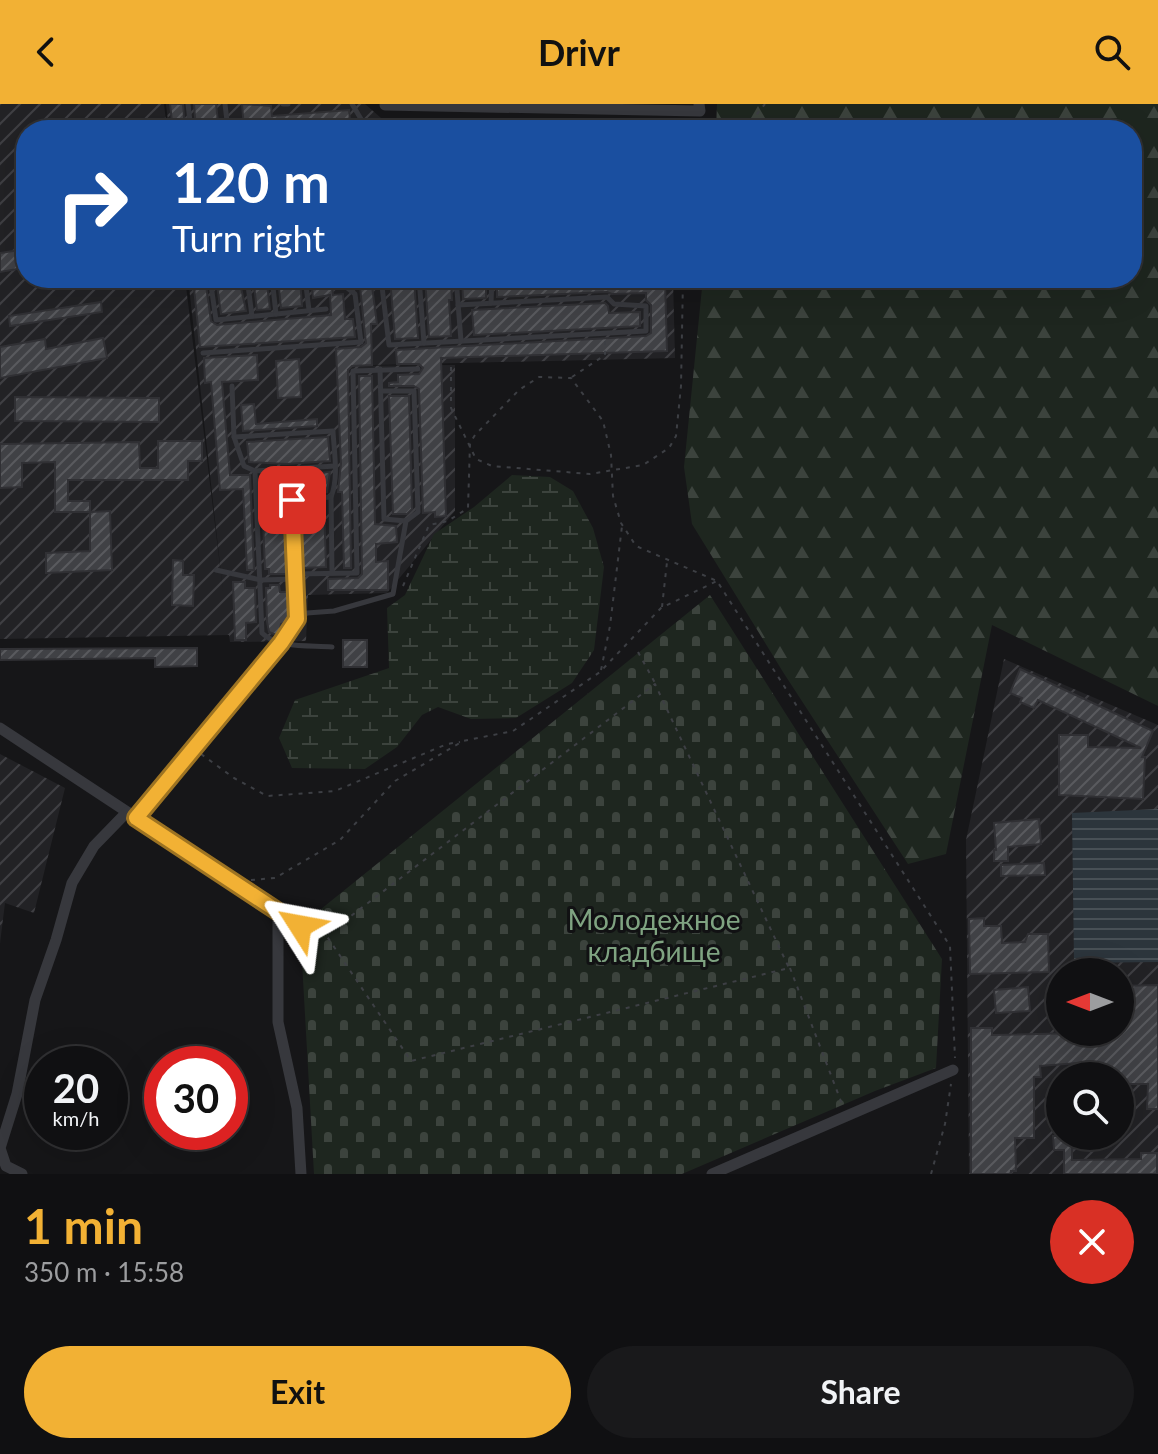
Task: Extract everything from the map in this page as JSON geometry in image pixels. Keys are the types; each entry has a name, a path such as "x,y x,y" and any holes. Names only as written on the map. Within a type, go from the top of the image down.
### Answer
{"street":[{"path":"385,105 700,111 699,104"},
{"path":"0,728 300,926"},
{"path":"22,1174 6,1166 0,1148 17,1094 35,1000 72,883 94,846 132,815"},
{"path":"278,911 278,1022 297,1108 301,1174"},
{"path":"712,1174 953,1070"}],"lane":[{"path":"211,288 216,320 326,309"},
{"path":"248,288 252,316"},
{"path":"273,288 276,314"},
{"path":"306,288 309,310"},
{"path":"203,353 361,342 355,294 347,288"},
{"path":"382,288 389,345 646,331 646,306 614,304 607,297 458,305"},
{"path":"420,288 424,343"},
{"path":"457,288 461,341"},
{"path":"491,303 492,288"},
{"path":"380,369 384,519 406,521 418,512 414,391 381,391"},
{"path":"216,570 261,580 332,572 357,573 353,371 418,369"},
{"path":"232,386 234,437 244,466 255,471 335,466"},
{"path":"234,437 333,431 332,572"},
{"path":"255,471 262,633 268,639 281,643 332,647"},
{"path":"297,619 292,500 331,497"},
{"path":"132,815 193,748 281,643 297,619 307,613 334,611 393,594 406,521"}],"path":[{"path":"752,120 765,104"},
{"path":"451,367 451,408 476,459 492,466 590,474 643,465 669,448 676,436 681,386 683,288"},
{"path":"393,594 401,590 429,525 448,521 468,508 470,443 519,390 539,377 571,378 605,355 605,333"},
{"path":"571,378 603,421 611,455 613,496 622,525 636,546 717,581 950,946 955,1059 945,1124 931,1174"},
{"path":"600,672 610,626 622,525"},
{"path":"661,608 667,559"},
{"path":"193,748 234,778 267,796 335,791 447,744 513,731 600,672 661,608 717,581"},
{"path":"638,652 789,968 843,1105"},
{"path":"326,935 655,684"},
{"path":"234,882 275,878 340,840 395,781 463,741"},
{"path":"300,926 326,935 411,1061 789,968"}],"shaded area":[{"path":"0,104 164,104 166,120 16,120 16,288 186,288 223,591 189,288 673,288 675,358 331,366 455,365 455,511 387,593 308,595 306,641 230,642 229,635 0,639"},
{"path":"166,104 365,104 381,118 426,120 168,120"},
{"path":"1004,659 1158,725 1158,1174 969,1174 966,840"},
{"path":"0,754 65,788 34,913 5,903 0,943"},
{"path":"1158,809 1158,962 1134,962 1134,958 1074,958 1072,813"}],"green space":[{"path":"717,104 1158,104 1158,706 992,625 946,854 908,864 783,672 692,524 684,467 702,288 1142,288 1142,120 716,120"},
{"path":"512,475 550,477 573,491 593,528 604,567 594,650 572,683 516,718 471,719 438,707 422,715 397,747 365,769 292,768 279,738 295,700 389,668 387,608 405,595 434,534 474,507"},
{"name":"Молодежное кладбище","path":"710,595 942,959 936,1068 682,1174 314,1174 300,926"}],"building":[{"path":"170,104 183,104 184,120 172,120"},
{"path":"194,104 216,104 218,120 195,120"},
{"path":"242,104 271,106 272,116 349,110 350,120 243,120"},
{"path":"16,251 16,269 0,272 0,253"},
{"path":"194,288 206,288 211,321 217,325 331,315 330,295 313,298 312,288 332,288 333,295 343,294 345,319 353,319 355,337 200,347"},
{"path":"217,288 241,288 246,311 221,314"},
{"path":"254,288 267,288 270,309 257,310"},
{"path":"279,288 301,288 302,306 281,308"},
{"path":"360,288 372,288 377,324 371,324 372,365 352,366 348,370 351,568 344,568 342,492 338,492 341,464 336,349 361,347 366,343"},
{"path":"391,288 415,288 418,338 395,339"},
{"path":"426,288 451,288 451,336 429,337"},
{"path":"462,288 486,288 486,298 463,299"},
{"path":"497,288 665,288 667,351 441,358 446,516 435,517 435,512 423,513 419,389 414,386 389,386 389,383 398,382 398,375 419,374 423,368 419,364 397,364 396,350 646,336 651,333 651,305 646,300 646,293 497,297"},
{"path":"101,302 102,312 10,326 9,316"},
{"path":"605,303 609,313 640,312 640,326 474,335 472,310"},
{"path":"103,338 107,358 0,378 0,347 45,339 46,349"},
{"path":"257,355 258,380 222,382 230,475 250,475 254,570 247,570 243,489 220,490 211,382 205,383 204,358"},
{"path":"299,359 301,397 278,398 276,361"},
{"path":"359,376 372,376 375,524 396,526 397,542 376,544 376,562 388,561 388,590 328,590 328,579 358,578 362,574"},
{"path":"389,396 409,396 412,509 407,514 393,514"},
{"path":"15,397 159,398 159,422 15,421"},
{"path":"254,404 256,424 317,419 317,426 243,431 241,405"},
{"path":"328,437 330,461 286,464 249,462 247,442"},
{"path":"158,441 202,441 202,461 188,461 188,480 68,480 68,501 90,501 90,512 55,512 55,462 22,463 22,487 0,488 0,444 139,442 140,468 158,468"},
{"path":"330,472 327,492 288,497 289,574 269,574 269,569 265,569 262,496 287,495 286,475"},
{"path":"324,503 326,567 300,568 298,505"},
{"path":"110,511 112,570 46,573 46,553 90,551 90,512"},
{"path":"173,560 183,561 183,575 194,575 193,606 172,605"},
{"path":"233,582 245,582 245,588 255,588 256,622 246,623 246,640 235,640"},
{"path":"279,585 280,592 288,592 289,621 281,624 279,636 269,632 267,622 266,588"},
{"path":"343,640 367,640 367,667 343,667"},
{"path":"197,648 197,666 155,667 155,658 0,660 0,649"},
{"path":"1020,669 1153,731 1142,757 1145,757 1143,799 1059,795 1059,735 1088,735 1088,747 1141,748 1038,700 1034,708 1020,702 1022,698 1010,693"},
{"path":"1039,819 1041,844 1008,847 1008,861 994,861 994,823"},
{"path":"1044,863 1045,875 1001,876 1001,865"},
{"path":"984,918 984,926 1001,926 1002,943 1025,942 1028,934 1048,934 1046,972 970,974 969,919"},
{"path":"1158,985 1158,1109 1147,1109 1148,1084 1134,1084 1134,1062 1046,1062 1046,1066 1040,1066 1041,1077 1034,1077 1034,1138 1015,1138 1016,1171 1011,1171 1011,1174 971,1174 971,1028 992,1028 992,1035 1046,1034 1046,1046 1134,1046 1134,986"},
{"path":"1028,987 1030,1011 996,1013 994,990"},
{"path":"1064,1150 1072,1150 1072,1160 1141,1159 1141,1153 1157,1153 1157,1174 1064,1174"}],"route":[{"path":"292,500 297,619 281,643 136,818 300,926"}]}
